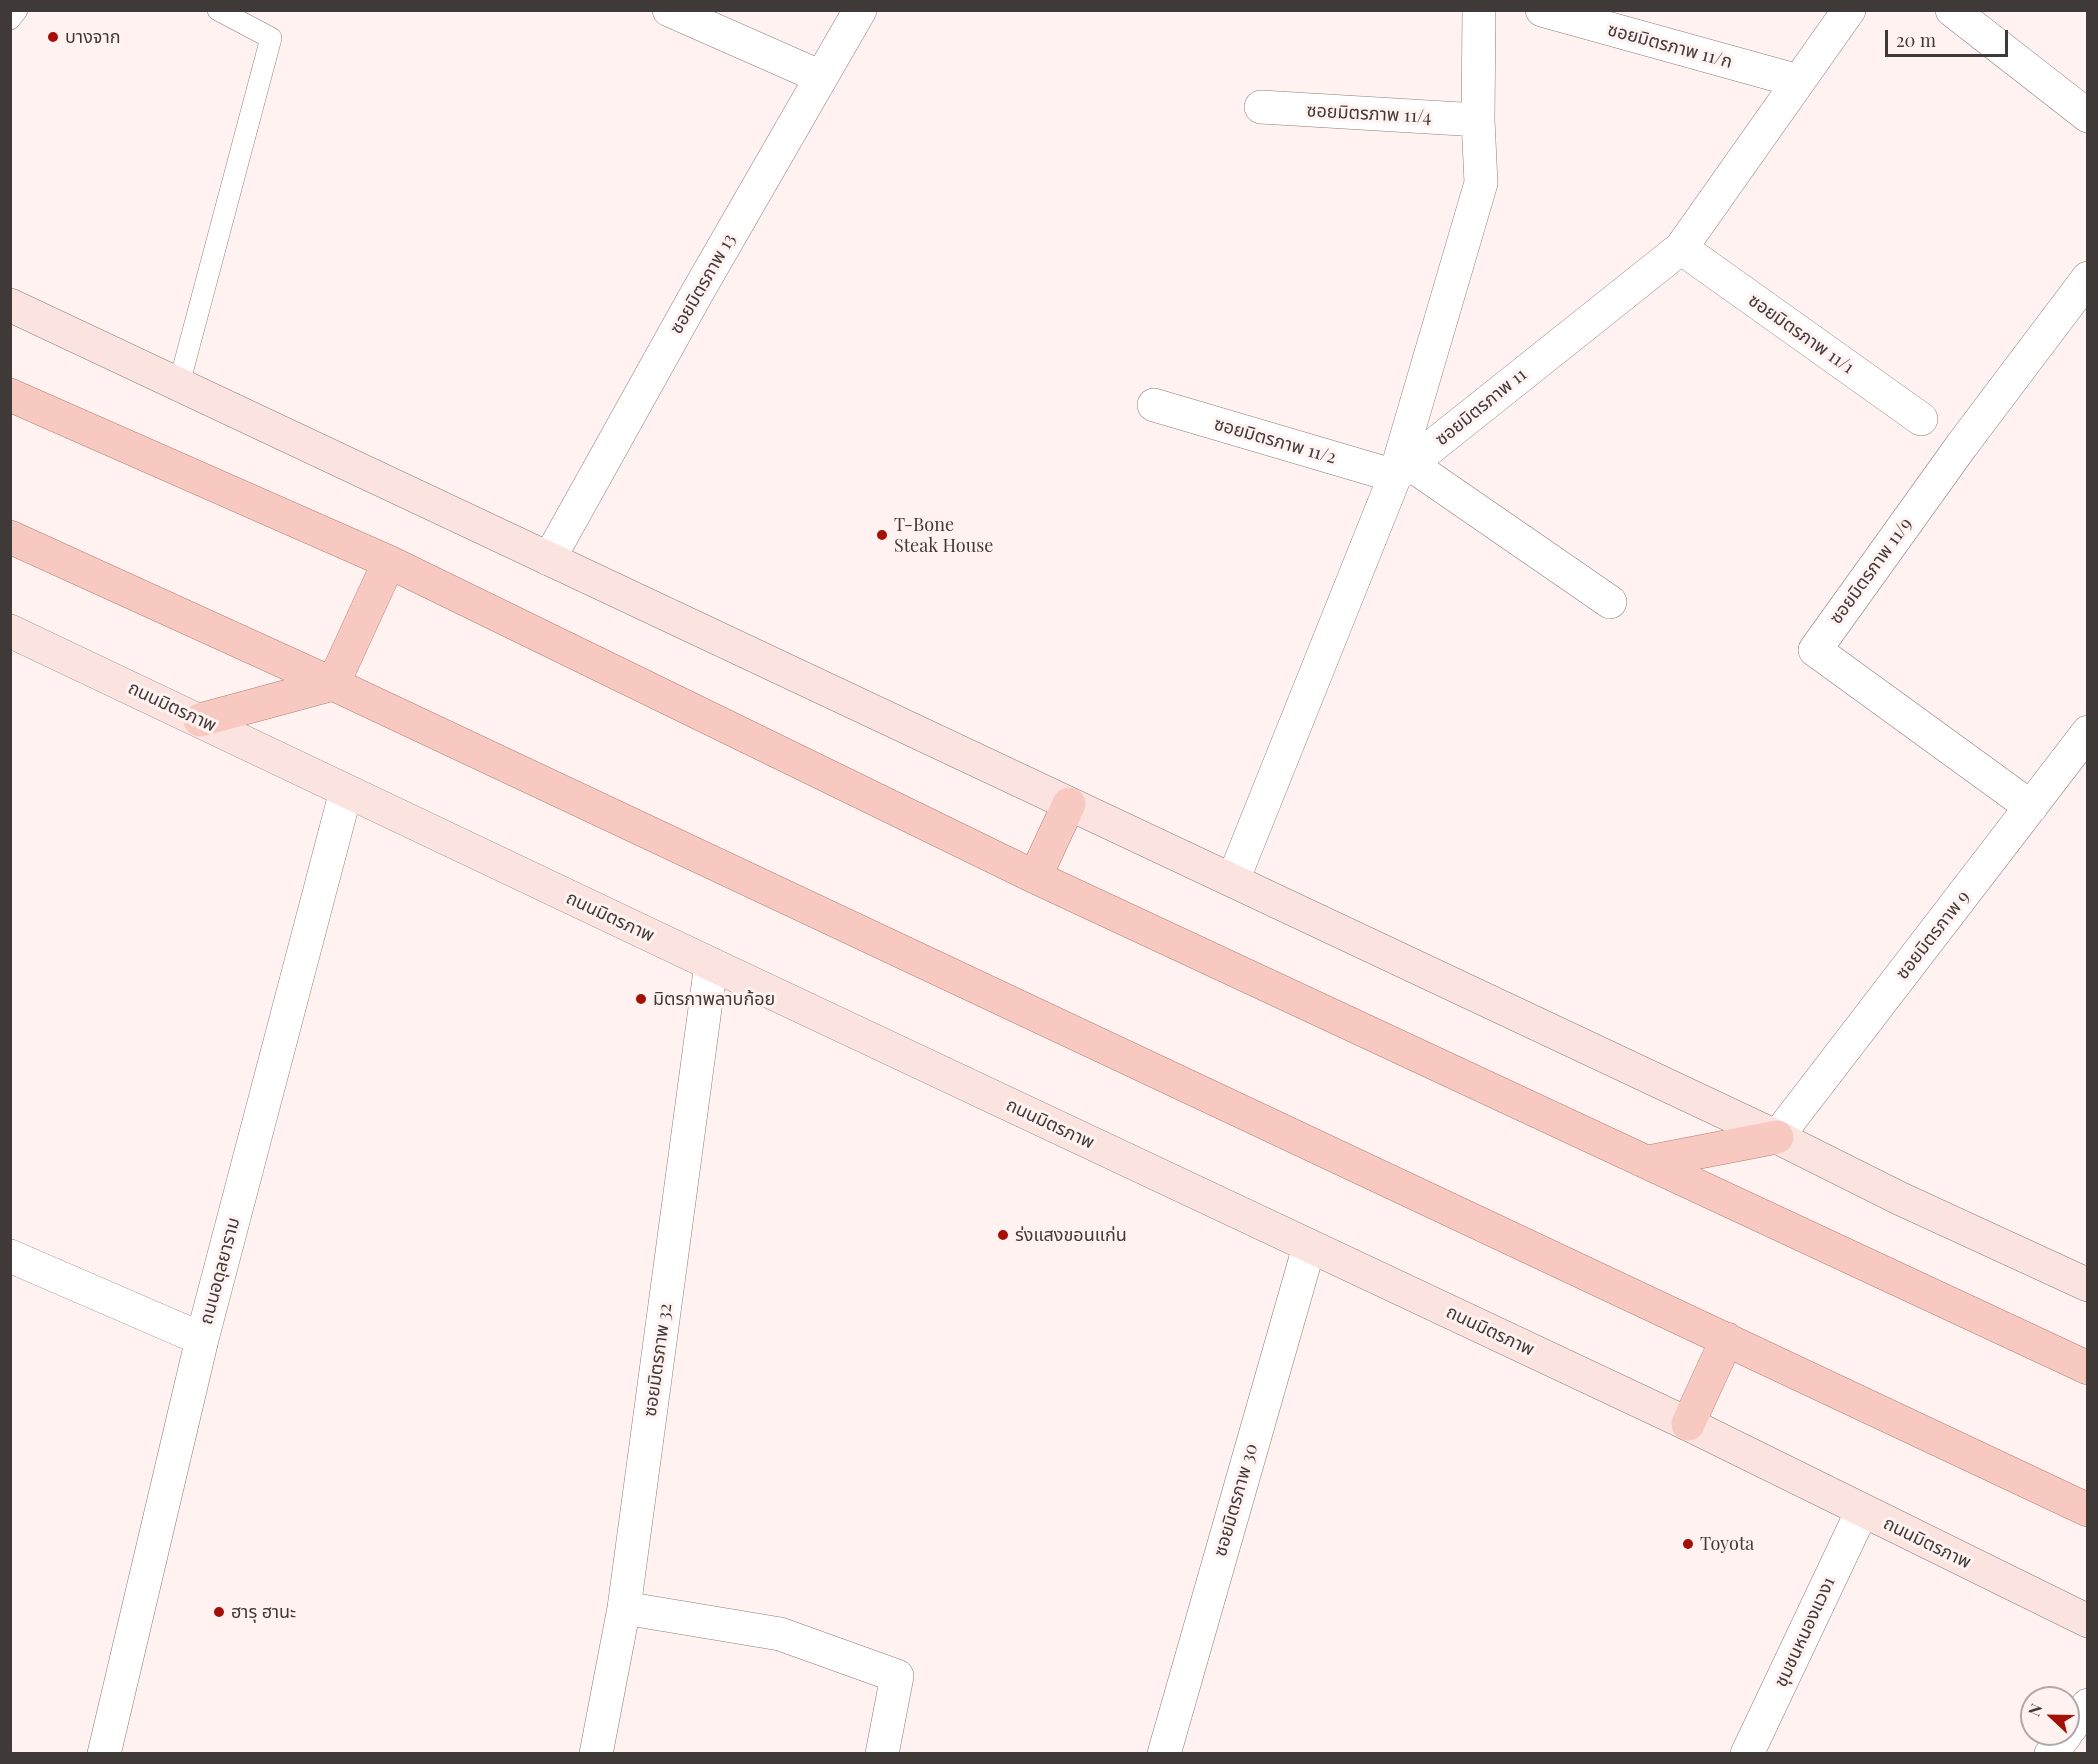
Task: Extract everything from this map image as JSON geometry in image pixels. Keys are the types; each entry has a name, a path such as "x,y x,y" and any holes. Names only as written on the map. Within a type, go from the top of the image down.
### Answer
{"main road":[{"path":"10,305 1777,1137 1901,1199 2088,1285"},
{"path":"10,395 389,562 1035,877 2088,1368"},
{"path":"10,537 333,684 2088,1510"},
{"path":"333,684 389,562"},
{"name":"ถนนมิตรภาพ","path":"10,631 1688,1424 2088,1621"},
{"path":"200,720 333,684"},
{"path":"1035,877 1069,804"},
{"path":"1648,1162 1777,1137"},
{"path":"1688,1424 1727,1340"}],"street":[{"path":"669,10 821,77"},
{"name":"ซอยมิตรภาพ 13","path":"549,559 697,292 860,10"},
{"path":"1403,470 1481,183 1478,120 1479,10"},
{"name":"ซอยมิตรภาพ 11/ก","path":"1542,10 1798,81"},
{"name":"ซอยมิตรภาพ 11","path":"1233,880 1403,470 1681,248 1849,10"},
{"path":"1952,10 2088,116"},
{"name":"ซอยมิตรภาพ 11/4","path":"1261,107 1478,120"},
{"name":"ซอยมิตรภาพ 11/1","path":"1681,248 1921,419"},
{"name":"ซอยมิตรภาพ 11/9","path":"2031,807 1815,650 1962,445 2088,278"},
{"name":"ซอยมิตรภาพ 11/2","path":"1154,405 1403,470 1610,602"},
{"name":"ซอยมิตรภาพ 9","path":"1777,1137 2088,732"},
{"name":"ถนนอดุลยาราม","path":"104,1754 202,1339 346,791"},
{"name":"ซอยมิตรภาพ 32","path":"596,1754 624,1608 711,964"},
{"name":"ซอยมิตรภาพ 30","path":"1164,1754 1309,1246"},
{"path":"10,1256 202,1339"},
{"name":"ชุมชนหนองแวง1","path":"1747,1754 1862,1511"},
{"path":"624,1608 780,1634 897,1676 882,1754"}],"lane":[{"path":"10,19 17,10"},
{"path":"179,384 271,38 218,10"}],"place":[{"name":"บางจาก","path":"53,37"},
{"name":"T-Bone Steak House","path":"882,535"},
{"name":"มิตรภาพลาบก้อย","path":"641,999"},
{"name":"ร่งแสงขอนแก่น","path":"1003,1235"},
{"name":"Toyota","path":"1688,1544"},
{"name":"ฮารุ ฮานะ","path":"219,1612"}]}
